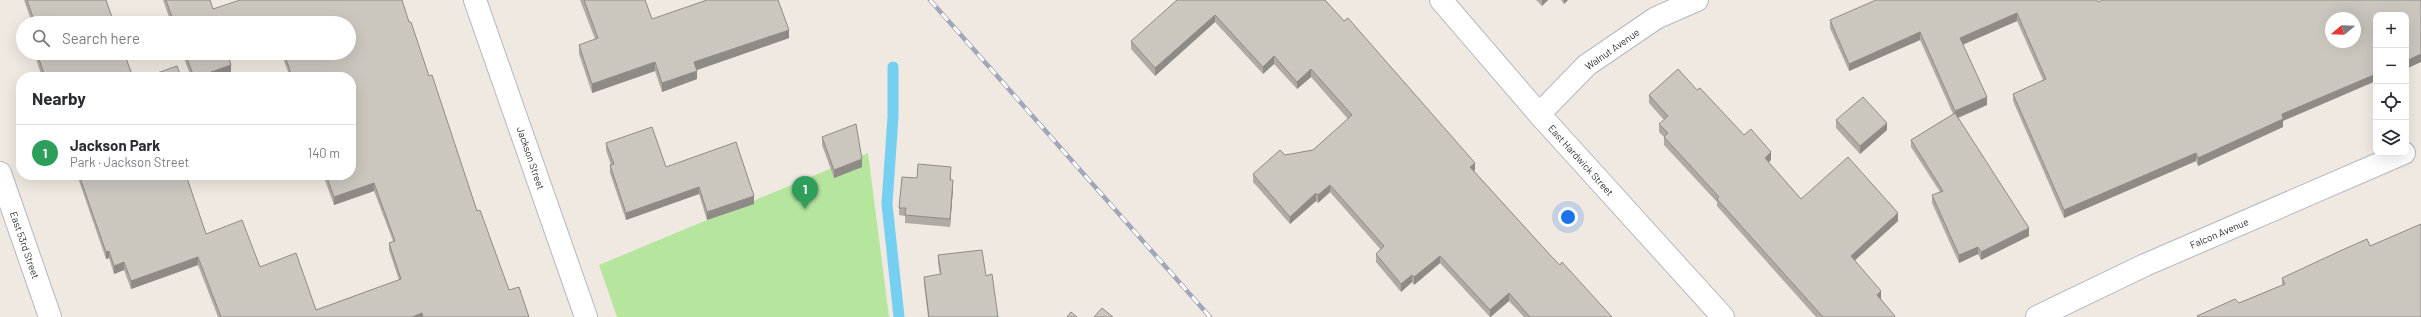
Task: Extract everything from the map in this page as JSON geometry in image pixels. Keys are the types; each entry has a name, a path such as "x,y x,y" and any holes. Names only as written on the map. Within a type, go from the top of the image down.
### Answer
{"street":[{"name":"Jackson Street","path":"475,0 586,317"},
{"name":"East Hardwick Street","path":"1441,0 1540,114 1723,317"},
{"name":"Walnut Avenue","path":"1540,114 1587,65 1656,18 1697,0"},
{"name":"Falcon Avenue","path":"2409,151 2421,146"},
{"name":"Falcon Avenue","path":"2037,317 2145,265 2398,156"},
{"name":"East 53rd Street","path":"0,173 50,317"}],"green space":[{"path":"868,153 889,317 617,317 599,265"}],"building":[{"path":"27,0 106,0 112,16 33,16"},
{"path":"166,0 210,0 213,9 240,0 402,0 429,76 432,75 477,211 480,210 509,290 519,287 529,317 423,317 422,313 412,317 221,317 198,257 131,281 124,262 114,266 109,251 106,252 81,180 188,180 206,234 242,220 260,267 296,253 316,310 401,279 389,243 395,241 374,183 334,197 328,180 356,180 356,72 290,72 286,60 356,60 356,16 172,16"},
{"path":"584,0 645,0 652,19 707,0 778,0 789,30 694,62 697,71 662,83 655,62 592,84 579,45 598,38"},
{"path":"1177,0 1325,0 1344,21 1348,18 1475,163 1470,167 1551,256 1560,265 1562,262 1612,317 1530,317 1509,293 1490,310 1440,256 1414,277 1412,275 1401,284 1376,254 1384,246 1330,185 1318,195 1316,193 1290,217 1253,174 1280,150 1285,155 1313,150 1352,115 1311,69 1297,82 1274,56 1263,67 1215,15 1155,68 1131,41"},
{"path":"1876,0 2097,0 2098,2 2103,0 2421,0 2421,54 2409,60 2409,12 2373,12 2373,75 2282,114 2283,119 2198,158 2196,153 2064,210 2013,94 2046,79 2017,13 1960,38 1987,97 1955,111 1920,32 1849,64 1830,20"},
{"path":"39,60 127,60 131,72 43,72"},
{"path":"188,60 229,60 231,65 211,72 192,72"},
{"path":"177,66 179,72 160,72"},
{"path":"1678,69 1697,90 1700,88 1744,135 1751,129 1771,152 1765,158 1801,199 1848,157 1898,213 1851,256 1881,291 1877,295 1895,316 1894,317 1823,317 1717,199 1719,197 1664,137 1668,133 1659,124 1668,116 1649,95"},
{"path":"1863,97 1887,123 1860,146 1836,120"},
{"path":"1955,113 2029,228 1981,252 1978,247 1959,255 1932,195 1943,191 1911,140"},
{"path":"856,124 862,159 834,170 822,137"},
{"path":"652,127 666,167 736,142 754,196 707,212 699,187 626,213 610,165 614,164 606,143"},
{"path":"918,164 951,167 950,180 953,180 950,219 905,215 906,208 899,208 902,177 917,178"},
{"path":"2421,224 2421,317 2197,316 2235,299 2239,303 2285,284 2282,278 2367,239 2370,246"},
{"path":"982,250 986,276 992,274 998,317 929,317 924,277 941,274 938,255"},
{"path":"1102,308 1113,317 1094,317"},
{"path":"1071,312 1077,317 1067,317"}],"waterway":[{"path":"893,67 893,117 887,204 899,317"}],"railway":[{"path":"930,0 1210,317"}],"place":[{"name":"Jackson Park","path":"805,209"}]}
